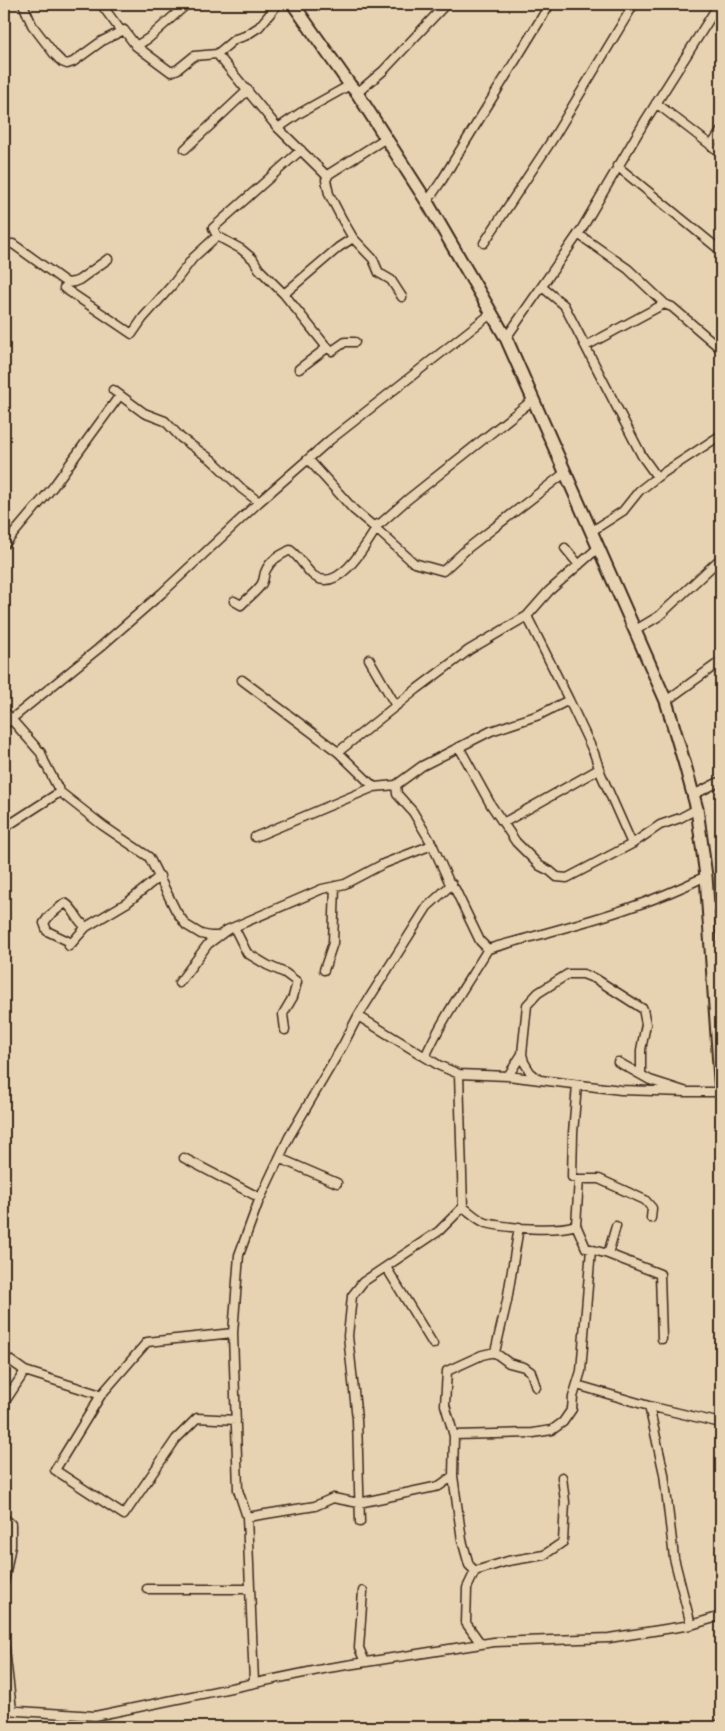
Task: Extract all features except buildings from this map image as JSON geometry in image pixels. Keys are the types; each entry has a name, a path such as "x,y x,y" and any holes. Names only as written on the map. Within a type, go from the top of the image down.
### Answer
{"street":[{"path":"23,4 32,25 64,64 73,62 102,41 121,31"},
{"path":"101,4 121,31 124,30 136,46 171,72 178,69 194,56 217,54 235,39 259,27 278,4"},
{"path":"136,46 149,38 187,4"},
{"path":"278,128 300,113 353,89 383,71 446,4"},
{"path":"427,202 550,4"},
{"path":"484,243 554,137 634,4"},
{"path":"506,338 578,234 617,166 719,4"},
{"path":"298,6 427,202 506,338 666,701 697,809 717,971 721,1093 621,1090 508,1076 459,1074 440,1066 358,1016"},
{"path":"217,54 278,128 327,176"},
{"path":"185,149 248,90"},
{"path":"656,103 721,153"},
{"path":"711,146 721,131"},
{"path":"386,138 327,176 326,183 329,194 353,238 372,259 379,273 391,280 402,297"},
{"path":"300,150 213,228 217,236 241,249 254,259 258,269 284,294 332,351 345,342 355,342"},
{"path":"617,166 721,251"},
{"path":"578,234 592,246 628,269 665,304 672,307 721,349"},
{"path":"64,288 132,334 193,258 217,236"},
{"path":"284,294 339,247 353,238"},
{"path":"4,244 13,244 67,283 80,280 108,259"},
{"path":"542,287 564,305 642,456 657,477"},
{"path":"586,346 665,304"},
{"path":"4,725 98,649 330,440 492,313"},
{"path":"299,369 328,347"},
{"path":"113,390 144,414 165,421 181,438 212,460 242,490 259,502"},
{"path":"4,545 53,487 120,395"},
{"path":"234,601 241,605 261,586 265,571 272,562 290,550 315,577 326,579 337,576 359,557 374,528 534,400"},
{"path":"592,531 623,511 639,491 657,477 721,435"},
{"path":"308,459 354,510 414,563 443,571 468,548 566,472"},
{"path":"565,548 579,565"},
{"path":"338,752 469,650 527,616 549,592 599,548"},
{"path":"634,631 659,616 721,558"},
{"path":"527,616 591,745 632,844"},
{"path":"369,659 396,706"},
{"path":"666,701 721,661"},
{"path":"242,680 338,752 374,787"},
{"path":"255,837 374,787 396,784 422,766 491,731 539,715 569,700"},
{"path":"4,711 41,753 60,792 89,816 149,857 176,911 186,925 201,934 220,936"},
{"path":"459,747 490,806 516,842 534,860 557,877 567,878 632,844 660,824 680,818 697,809"},
{"path":"503,823 600,769"},
{"path":"693,794 721,781"},
{"path":"396,784 397,794 413,812 455,889 480,941 488,949"},
{"path":"4,828 60,792"},
{"path":"179,983 208,944 234,927 322,889 345,884 383,864 432,845"},
{"path":"86,927 78,921 73,909 65,903 49,916 44,924 47,931 70,945 86,927 128,902 160,876"},
{"path":"425,1057 436,1031 488,949 633,908 677,891 706,876"},
{"path":"254,1682 247,1517 238,1490 233,1333 240,1255 260,1198 288,1137 343,1045 358,1016 427,907 451,884"},
{"path":"324,970 333,943 335,886"},
{"path":"708,909 721,905"},
{"path":"234,927 247,953 285,973 297,982 293,997 282,1014 285,1030"},
{"path":"540,1080 530,1072 522,1054 528,1005 538,993 568,974 583,974 596,979 643,1009 646,1024 641,1050 641,1074"},
{"path":"508,1076 522,1054"},
{"path":"618,1062 650,1080 687,1092"},
{"path":"360,1522 356,1419 348,1336 352,1296 363,1282 440,1231 463,1207 459,1074"},
{"path":"577,1085 572,1177 599,1179 645,1200 652,1208 650,1218"},
{"path":"184,1158 260,1198"},
{"path":"279,1158 337,1183"},
{"path":"579,1179 576,1225 586,1248 608,1254 660,1274 662,1339"},
{"path":"463,1207 484,1222 551,1229 576,1225"},
{"path":"608,1254 616,1226"},
{"path":"494,1352 507,1301 519,1227"},
{"path":"454,1436 454,1434 533,1433 552,1430 563,1422 572,1409 581,1372 591,1249"},
{"path":"386,1267 433,1344"},
{"path":"233,1333 147,1342 101,1395 55,1470 124,1515 176,1439 196,1418 236,1420"},
{"path":"494,1352 509,1363 524,1367 531,1372 536,1387"},
{"path":"475,1571 469,1566 462,1540 453,1476 454,1436 446,1406 448,1371 482,1355 494,1352"},
{"path":"4,1356 24,1371 101,1395"},
{"path":"4,1402 24,1371"},
{"path":"577,1384 650,1406 721,1422"},
{"path":"650,1406 664,1474 674,1558 691,1625"},
{"path":"247,1517 315,1506 334,1498 359,1503 439,1486 453,1476"},
{"path":"481,1644 466,1622 467,1588 475,1571 508,1561 544,1555 564,1542 565,1502 562,1476"},
{"path":"4,1518 11,1524 4,1583"},
{"path":"147,1589 250,1589"},
{"path":"363,1591 359,1648 365,1662"},
{"path":"4,1710 95,1716 254,1682 365,1662 494,1642 609,1638 691,1625 721,1616"},
{"path":"4,1641 12,1710"},
{"path":"716,1727 721,1723"}]}
